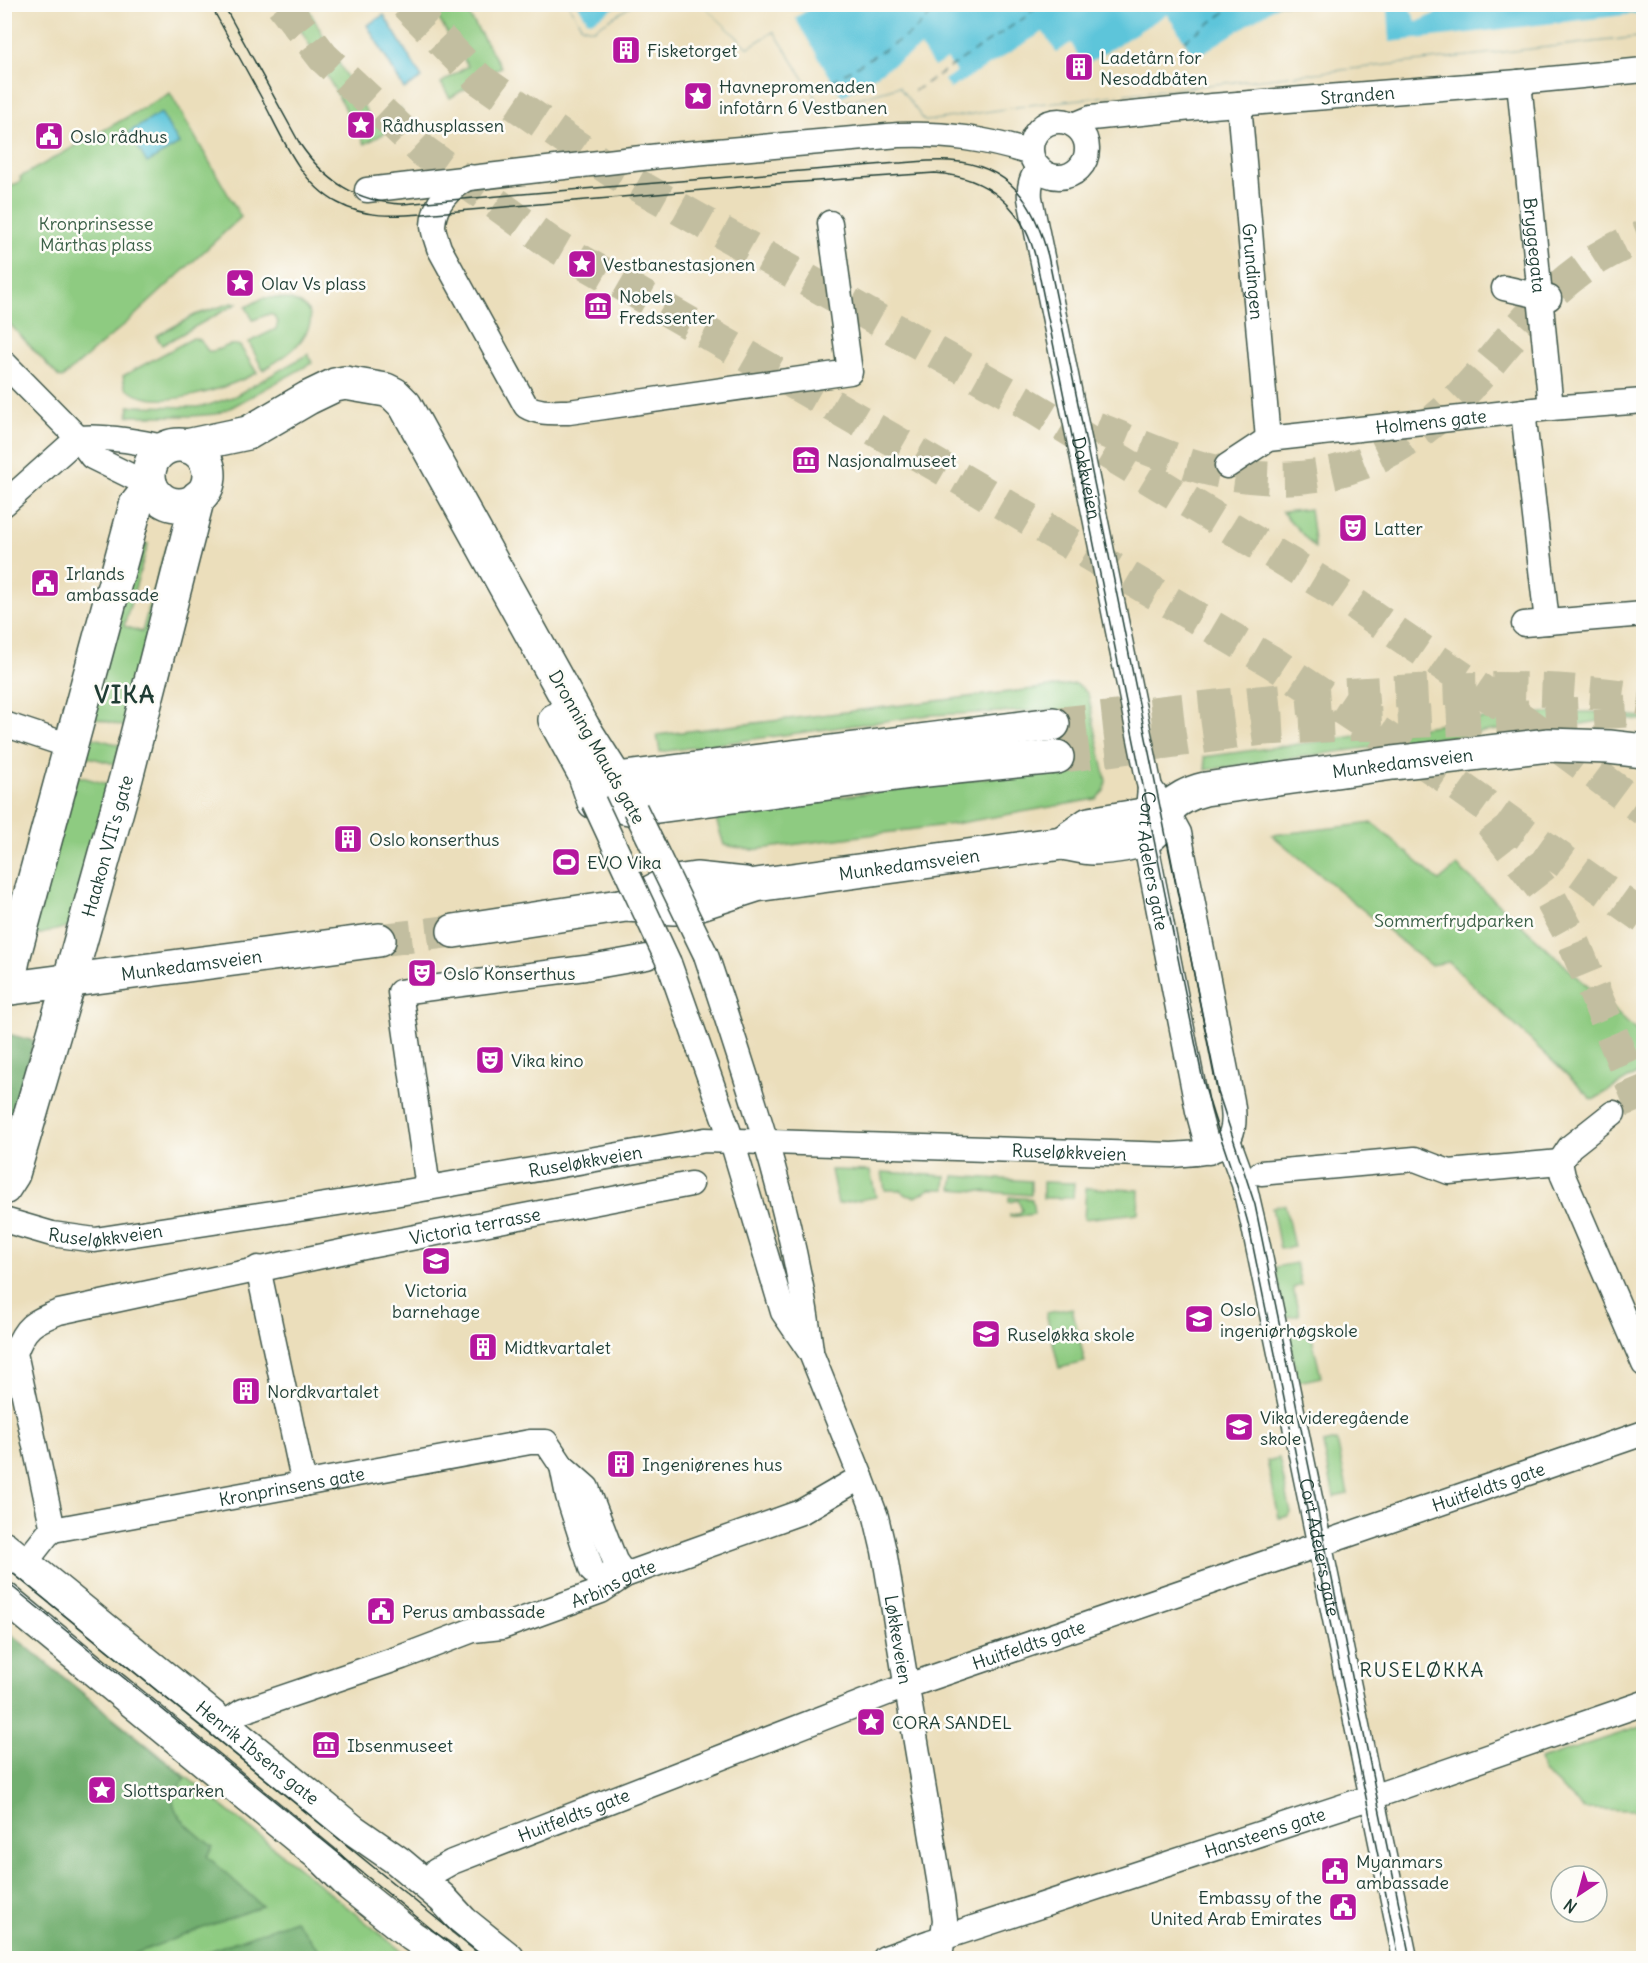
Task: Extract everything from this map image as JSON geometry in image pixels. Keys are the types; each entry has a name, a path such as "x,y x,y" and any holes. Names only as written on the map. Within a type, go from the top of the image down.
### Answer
{"highway":[{"name":"Dronning Mauds gate","path":"176,447 248,433 335,385 353,384 386,390 394,394 405,405 584,727 635,808"},
{"name":"Dronning Mauds gate","path":"371,388 391,417 584,773 594,802"},
{"name":"Dronning Mauds gate","path":"203,488 248,433"},
{"path":"176,447 196,450 204,458 208,468 203,488 188,503 166,502 151,486 150,468 153,460 176,447"},
{"path":"5,994 136,505 151,486"},
{"name":"Haakon VII's gate","path":"4,1188 13,1174 69,982 203,488"},
{"path":"594,802 635,808 927,755 1053,724"},
{"name":"Munkedamsveien","path":"454,931 626,905 669,883 686,880 756,885 1062,843 1089,824 1152,813 1197,791 1392,763 1550,745 1600,746 1644,751"},
{"path":"594,802 617,779 927,755 1058,757"},
{"name":"Munkedamsveien","path":"5,994 69,982 379,940"}],"main road":[{"name":"Henrik Ibsens gate","path":"15,1554 352,1829 381,1847 425,1883 463,1921 509,1959"},
{"path":"4,1597 324,1860 350,1886 412,1936 445,1959"}],"street":[{"name":"Stranden","path":"1074,125 1091,118 1644,70"},
{"name":"Bryggegata","path":"1519,82 1545,297 1551,408"},
{"name":"Grundingen","path":"1239,104 1268,439"},
{"name":"Dokkveien","path":"1074,125 1065,121 1047,123 1034,135 1035,160 1029,187 1030,198 1152,813"},
{"path":"367,190 659,156 935,133 975,139 1035,160 1046,174 1065,177 1081,167 1088,149 1082,131 1074,125"},
{"path":"469,177 454,185 438,206 433,226 439,248 526,406 534,411 569,412 850,372 830,223"},
{"path":"1504,288 1545,297"},
{"path":"4,363 78,438 92,457 151,486"},
{"name":"Holmens gate","path":"1227,466 1268,439 1551,408 1644,401"},
{"path":"1523,411 1535,623 1644,614"},
{"path":"4,504 78,438 99,436 176,447"},
{"path":"4,724 70,746"},
{"name":"Dronning Mauds gate","path":"594,802 652,960 732,1141"},
{"name":"Dronning Mauds gate","path":"635,808 705,955 767,1143"},
{"name":"Cort Adelers gate","path":"1152,813 1179,833 1232,1101 1234,1125 1219,1146"},
{"name":"Cort Adelers gate","path":"1152,813 1195,1099 1219,1146 1241,1174 1252,1217 1405,1959"},
{"path":"428,1188 399,992 652,960"},
{"path":"1613,1113 1569,1146 1560,1162 1563,1176 1644,1364"},
{"name":"Ruseløkkveien","path":"4,1220 52,1234 95,1240 428,1188 705,1140 1172,1155 1219,1146"},
{"name":"Løkkeveien","path":"732,1141 783,1312 811,1353 876,1517 884,1551 942,1897 945,1920 942,1948"},
{"name":"Løkkeveien","path":"767,1143 805,1303 811,1353"},
{"path":"1261,1173 1415,1159 1449,1172 1560,1162"},
{"name":"Victoria terrasse","path":"53,1530 15,1353 22,1335 38,1320 58,1312 258,1268 691,1184"},
{"path":"258,1268 304,1484"},
{"name":"Huitfeldts gate","path":"425,1883 436,1871 452,1862 907,1686 1644,1433"},
{"name":"Kronprinsens gate","path":"53,1530 530,1442 546,1442 562,1466 587,1488 615,1561 612,1583"},
{"name":"Arbins gate","path":"224,1724 243,1712 473,1630 502,1627 801,1512 861,1477"},
{"path":"15,1554 53,1530"},
{"name":"Hansteens gate","path":"885,1959 942,1948 1644,1704"},
{"path":"942,1948 957,1959"}],"green space":[{"path":"287,5 306,5 373,123 400,108 407,121 365,144"},
{"path":"430,5 463,5 501,67 450,98 441,83 468,66"},
{"name":"Kronprinsesse Märthas plass","path":"170,93 241,217 132,318 62,378 59,377 5,319 5,190 21,181 20,177"},
{"path":"263,298 283,299 301,304 310,316 310,325 296,347 263,370 249,342 276,329 278,322 273,315 269,314 253,320 246,307"},
{"path":"238,303 162,345 156,336 195,315"},
{"path":"193,338 200,340 208,351 231,345 240,346 257,373 209,391 171,399 154,399 138,395 125,387 123,376"},
{"path":"308,354 312,363 216,414 128,416 129,406 197,407 209,405 235,396"},
{"path":"1310,509 1315,548 1282,512"},
{"path":"139,541 148,544 124,626 142,632 166,547 174,549 126,727 91,717"},
{"path":"1075,684 1088,694 1106,781 1104,791 1096,799 954,824 752,850 724,845 715,816 723,812 1060,768 1053,710 929,715 660,752 657,735"},
{"path":"1595,712 1643,717 1643,720 1616,718 1582,724 1513,728 1206,770 1204,757 1495,717"},
{"path":"86,736 120,745 115,764 81,755"},
{"path":"75,775 110,785 71,926 30,937"},
{"name":"Sommerfrydparken","path":"1373,823 1439,881 1457,866 1643,1037 1643,1070 1593,1100 1449,962 1430,965 1272,835"},
{"path":"8,1034 34,1041 5,1148 4,1045"},
{"path":"831,1170 870,1171 876,1197 838,1204"},
{"path":"882,1172 946,1176 945,1189 930,1189 916,1197 906,1195 901,1190 885,1190"},
{"path":"954,1176 1031,1181 1031,1195 952,1189"},
{"path":"1043,1182 1074,1183 1073,1198 1043,1198"},
{"path":"1086,1188 1139,1190 1138,1213 1084,1219"},
{"path":"1009,1197 1032,1199 1034,1214 1010,1217 1010,1215 1019,1214 1022,1210 1018,1200 1009,1202"},
{"path":"1285,1205 1294,1247 1280,1249 1272,1207"},
{"path":"1296,1263 1301,1285 1293,1288 1299,1315 1285,1318 1275,1267"},
{"path":"1072,1308 1085,1362 1059,1368 1046,1313"},
{"path":"1310,1329 1321,1377 1298,1382 1288,1334"},
{"path":"1337,1441 1348,1494 1334,1497 1323,1444"},
{"path":"1279,1458 1291,1513 1289,1516 1279,1518 1267,1461"},
{"name":"Slottsparken","path":"4,1629 410,1958 5,1958"},
{"name":"Slottsparken","path":"5,1629 185,1778 174,1794 175,1809 193,1831 213,1847 207,1856 262,1906 123,1958 5,1958"},
{"path":"1643,1726 1643,1816 1640,1810 1584,1809 1543,1771 1540,1760"},
{"path":"295,1920 325,1958 190,1958"}],"water":[{"path":"1643,4 1644,36 1034,104 925,121 899,86 823,108 774,31 748,47 704,5"},
{"path":"569,5 632,5 593,29 582,26"},
{"path":"384,15 422,78 404,89 367,25"},
{"path":"161,113 179,144 147,163 129,132"}],"pier":[{"path":"569,5 578,5 587,20 593,21 619,5 632,5 593,29 582,26"},
{"path":"703,5 816,5 795,18 842,97 921,47 934,67 947,59 956,72 944,80 950,89 1043,32 1056,52 1071,43 1079,57 1066,66 1071,74 1167,14 1195,58 1279,5 1397,5 1388,10 1390,42 1643,13 1644,36 1034,104 925,121 899,86 823,108 774,31 748,47"},
{"path":"1408,5 1454,5 1417,22"}],"ferry route":[{"path":"832,81 913,32 942,4"},
{"path":"914,91 1024,18 1039,4"},
{"path":"1184,41 1237,4"}],"tunnel":[{"path":"282,4 323,57 423,151 552,244 978,489 1272,662 1453,782 1644,918"},
{"path":"406,4 479,79 612,171 1021,400 1335,591 1501,704 1644,810"},
{"path":"1096,428 1160,454 1225,473 1266,478 1304,477 1339,471 1373,459 1404,443 1433,421 1461,395 1522,324 1557,289 1596,259 1644,236"},
{"path":"1053,724 1214,706 1442,689 1544,689 1644,699"},
{"path":"1057,757 1264,729 1629,711"},
{"path":"1491,823 1551,900 1572,938 1644,1112"},
{"path":"379,940 454,931"}],"tram line":[{"path":"210,4 284,142 302,170 324,194 348,208 369,214 423,214 787,183 935,173 972,181 987,188 1013,210 1022,224 1036,259 1202,1076 1249,1227 1399,1958"},
{"path":"223,4 300,144 331,179 371,199 402,204 898,163 950,161 989,170 1004,179 1027,203 1048,256 1218,1092 1255,1205 1410,1958"},
{"path":"4,1566 485,1958"},
{"path":"4,1580 467,1958"}],"place":[{"name":"Fisketorget","path":"626,50"},
{"name":"Ladetårn for Nesoddbåten","path":"1079,67"},
{"name":"Havnepromenaden infotårn 6 Vestbanen","path":"698,96"},
{"name":"Rådhusplassen","path":"361,125"},
{"name":"Oslo rådhus","path":"49,136"},
{"name":"Vestbanestasjonen","path":"582,264"},
{"name":"Olav Vs plass","path":"240,283"},
{"name":"Nobels Fredssenter","path":"598,306"},
{"name":"Nasjonalmuseet","path":"806,460"},
{"name":"Latter","path":"1353,528"},
{"name":"Irlands ambassade","path":"45,583"},
{"name":"Oslo konserthus","path":"348,839"},
{"name":"EVO Vika","path":"566,862"},
{"name":"Oslo Konserthus","path":"422,973"},
{"name":"Vika kino","path":"490,1060"},
{"name":"Victoria barnehage","path":"436,1261"},
{"name":"Oslo ingeniørhøgskole","path":"1199,1319"},
{"name":"Ruseløkka skole","path":"986,1334"},
{"name":"Midtkvartalet","path":"483,1347"},
{"name":"Nordkvartalet","path":"246,1391"},
{"name":"Vika videregående skole","path":"1239,1427"},
{"name":"Ingeniørenes hus","path":"621,1464"},
{"name":"Perus ambassade","path":"381,1611"},
{"name":"CORA SANDEL","path":"871,1722"},
{"name":"Ibsenmuseet","path":"326,1745"},
{"name":"Slottsparken","path":"102,1790"},
{"name":"Myanmars ambassade","path":"1335,1871"},
{"name":"Embassy of the United Arab Emirates","path":"1343,1907"}],"district":[{"name":"VIKA","path":"125,694"},
{"name":"RUSELØKKA","path":"1422,1669"}]}
